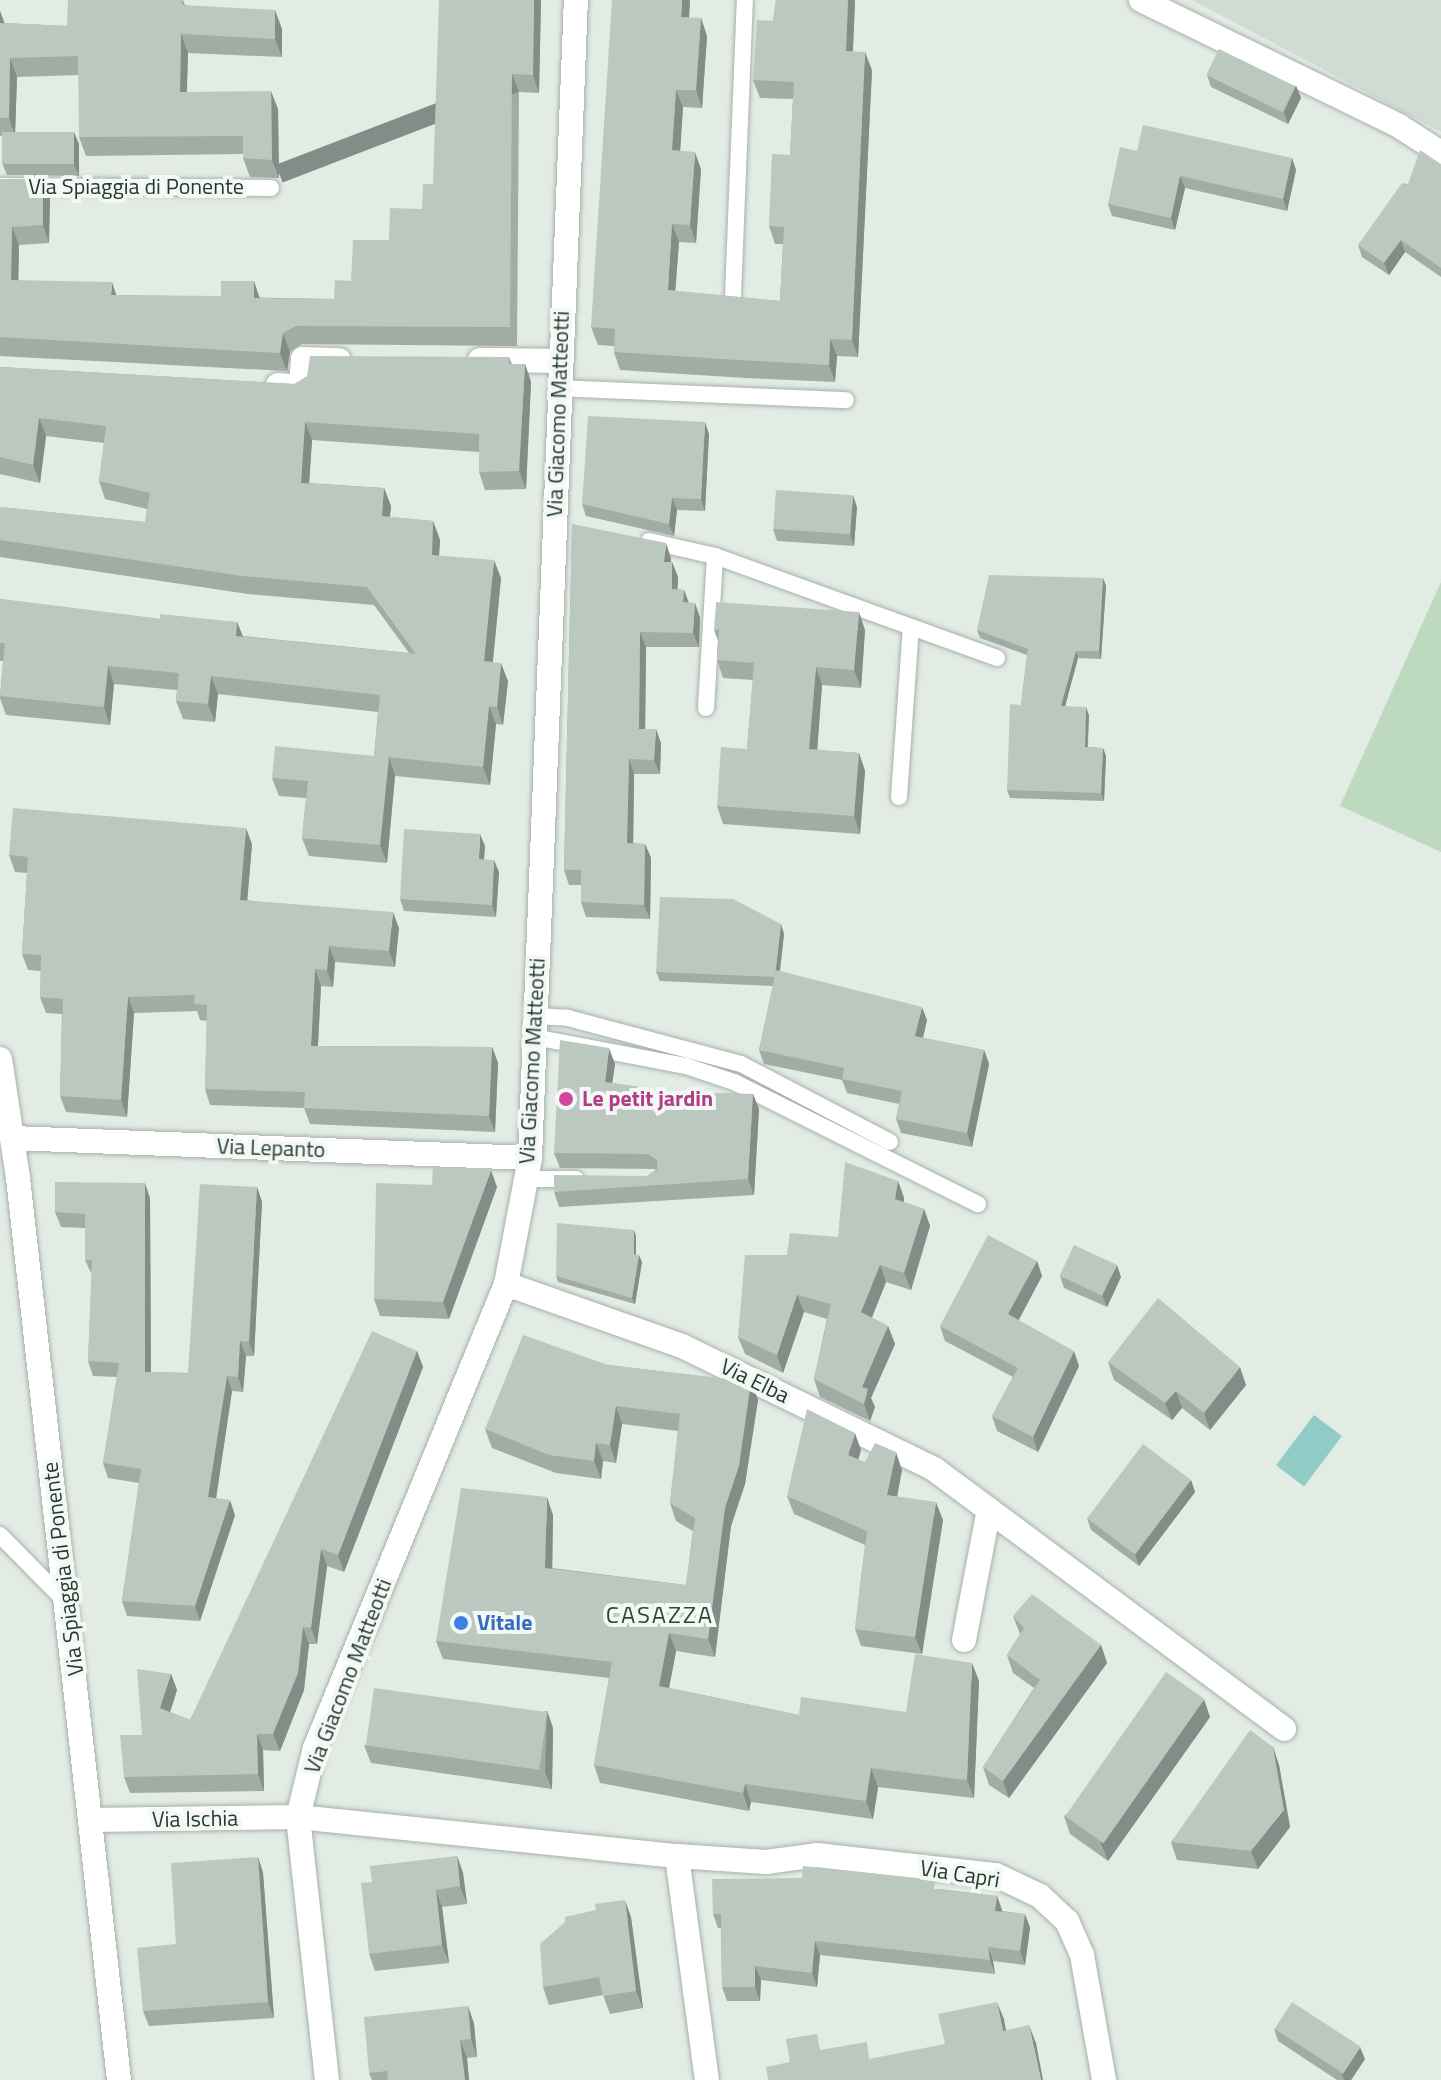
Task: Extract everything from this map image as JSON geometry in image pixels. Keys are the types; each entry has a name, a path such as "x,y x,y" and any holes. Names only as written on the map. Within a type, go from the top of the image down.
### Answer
{"street":[{"name":"Via Giacomo Matteotti","path":"327,2080 298,1817 315,1748 506,1284 528,1168 561,522 558,388 576,0"},
{"path":"1141,0 1399,126 1441,153"},
{"path":"254,384 301,387 303,359 363,360"},
{"path":"454,360 559,361"},
{"name":"Via Spiaggia di Ponente","path":"0,1059 67,1603 119,2080"},
{"name":"Via Lepanto","path":"12,1138 528,1168"},
{"name":"Via Elba","path":"506,1284 682,1346 934,1469 1284,1729"},
{"path":"964,1640 989,1509"},
{"name":"Via Ischia","path":"92,1820 298,1817"},
{"name":"Via Capri","path":"298,1817 677,1856 766,1862 817,1855 996,1875 1040,1896 1067,1921 1082,1955 1104,2080"},
{"path":"677,1856 707,2080"}],"lane":[{"path":"733,295 745,0"},
{"name":"Via Spiaggia di Ponente","path":"0,186 271,188"},
{"path":"558,388 846,400"},
{"path":"627,536 715,556 997,658"},
{"path":"706,708 715,556"},
{"path":"899,797 911,627"},
{"path":"535,1027 584,1021 741,1064 890,1142"},
{"path":"535,1027 686,1066 734,1082 978,1204"},
{"path":"528,1168 590,1179"},
{"path":"0,1535 67,1603"}],"shaded area":[{"path":"1192,0 1441,0 1441,132"}],"green space":[{"path":"1441,582 1441,852 1340,806"}],"water":[{"path":"1314,1415 1342,1436 1304,1486 1276,1465"}],"building":[{"path":"68,0 182,0 182,5 275,10 275,39 181,34 180,92 271,91 272,160 243,158 243,136 79,137 78,56 10,58 9,118 0,118 0,23 67,26"},
{"path":"439,0 534,0 533,75 512,74 510,327 296,326 283,333 280,353 0,337 0,179 43,179 43,225 12,227 11,280 112,282 111,295 221,296 221,281 254,281 254,298 334,299 335,280 351,281 353,240 389,240 390,208 422,209 423,184 433,184"},
{"path":"612,0 682,0 681,17 701,18 696,90 676,90 672,150 695,152 690,225 672,224 668,290 780,301 784,227 769,226 772,154 790,155 794,82 753,80 757,20 773,21 776,0 848,0 846,51 865,52 852,340 830,339 829,365 614,352 615,329 591,327"},
{"path":"1219,49 1295,86 1283,112 1206,75"},
{"path":"1143,125 1292,158 1283,199 1180,176 1171,218 1108,204 1120,147 1137,151"},
{"path":"2,132 74,132 74,164 2,164"},
{"path":"1420,150 1441,164 1441,268 1401,240 1384,263 1358,245 1402,183 1408,184"},
{"path":"310,356 509,357 509,364 525,364 519,471 479,472 479,434 305,422 301,483 384,488 382,516 433,521 432,555 494,560 484,661 501,663 497,707 489,706 483,767 389,757 380,845 302,838 308,781 272,778 275,746 374,756 380,695 211,676 208,704 176,701 179,673 108,666 104,707 0,696 5,643 0,643 0,599 160,619 160,614 237,622 236,636 416,654 367,587 242,576 0,540 0,507 145,522 150,493 99,481 106,426 39,418 33,465 0,457 0,367 294,384 307,376"},
{"path":"588,416 705,422 701,499 672,498 669,524 582,504"},
{"path":"776,490 853,495 850,534 773,529"},
{"path":"572,524 666,543 664,562 672,562 672,589 684,590 683,602 695,603 693,633 640,632 639,729 656,729 654,760 629,759 627,843 645,844 644,905 581,902 581,870 564,870"},
{"path":"989,575 1103,578 1099,651 1076,651 1061,706 1086,707 1085,747 1103,748 1101,793 1007,790 1010,704 1021,705 1028,649 977,630"},
{"path":"716,602 859,612 854,670 816,667 809,749 859,753 854,816 717,806 721,747 747,749 754,663 717,660 719,630 714,630"},
{"path":"13,808 246,828 240,900 393,912 389,951 329,946 327,970 315,969 311,1046 492,1047 489,1116 304,1108 305,1092 205,1089 207,1005 194,1004 195,995 128,997 121,1100 60,1096 63,999 40,997 41,955 22,954 28,857 9,855"},
{"path":"404,829 480,834 479,859 494,860 492,905 400,899"},
{"path":"660,897 733,899 781,924 775,977 656,972"},
{"path":"776,970 922,1007 915,1036 984,1050 967,1133 896,1119 902,1091 842,1079 844,1068 759,1050"},
{"path":"560,1040 609,1048 605,1082 639,1087 638,1092 753,1094 748,1179 554,1192 554,1175 647,1176 657,1170 657,1160 648,1154 554,1153"},
{"path":"845,1162 898,1181 895,1199 924,1209 904,1273 880,1265 861,1312 888,1326 862,1387 868,1389 864,1404 814,1379 831,1304 797,1295 777,1355 738,1337 745,1255 787,1255 790,1233 838,1237"},
{"path":"433,1167 491,1170 443,1302 374,1299 376,1183 432,1185"},
{"path":"55,1182 145,1183 145,1372 188,1373 200,1184 257,1187 249,1342 240,1341 238,1377 227,1376 208,1497 230,1500 195,1606 122,1601 141,1469 103,1463 119,1363 88,1361 92,1260 85,1260 85,1214 55,1212"},
{"path":"557,1223 634,1230 634,1254 639,1255 632,1298 556,1276"},
{"path":"988,1235 1037,1261 1008,1314 1074,1351 1033,1437 992,1416 1018,1368 940,1326"},
{"path":"1074,1245 1117,1265 1102,1296 1060,1276"},
{"path":"1158,1298 1240,1367 1204,1413 1176,1391 1165,1403 1108,1362"},
{"path":"372,1331 417,1351 338,1555 321,1549 311,1628 303,1627 298,1673 273,1734 257,1734 258,1774 124,1777 120,1735 142,1735 137,1669 171,1674 160,1708 190,1720"},
{"path":"523,1335 608,1365 751,1382 739,1466 725,1508 708,1639 669,1633 659,1686 799,1715 801,1697 906,1712 915,1654 972,1663 967,1780 871,1768 866,1801 745,1784 743,1793 594,1765 612,1662 436,1641 461,1488 547,1497 545,1568 686,1585 695,1518 670,1503 680,1414 616,1406 610,1445 596,1443 594,1461 549,1455 485,1429"},
{"path":"807,1409 855,1433 848,1455 865,1462 875,1443 896,1452 887,1495 936,1502 915,1637 855,1629 867,1531 787,1496"},
{"path":"1143,1444 1191,1480 1135,1554 1087,1518"},
{"path":"1032,1594 1101,1645 1003,1781 983,1767 1040,1680 1007,1655 1024,1628 1013,1616"},
{"path":"1166,1672 1205,1699 1104,1843 1065,1816"},
{"path":"374,1688 547,1712 539,1770 366,1745"},
{"path":"1250,1730 1273,1747 1284,1810 1251,1851 1171,1842"},
{"path":"457,1856 460,1886 436,1890 442,1945 369,1954 361,1883 372,1882 370,1866"},
{"path":"258,1857 268,2002 143,2011 137,1948 176,1944 171,1863"},
{"path":"803,1866 935,1880 934,1889 997,1896 995,1911 1025,1914 1020,1951 988,1947 990,1960 815,1941 812,1973 755,1966 755,1987 722,1987 721,1914 713,1914 712,1879 802,1878"},
{"path":"625,1900 636,1991 603,1996 599,1977 543,1987 540,1944 565,1922 565,1917 596,1910 595,1904"},
{"path":"997,2002 1003,2031 1029,2025 1041,2080 768,2080 766,2067 790,2062 786,2039 817,2034 820,2050 867,2042 869,2059 945,2044 938,2014"},
{"path":"1292,2002 1361,2047 1343,2073 1275,2029"},
{"path":"468,2006 471,2039 460,2040 465,2080 388,2080 387,2071 369,2073 364,2017"}],"place":[{"name":"Le petit jardin","path":"566,1099"},
{"name":"Vitale","path":"461,1623"}],"district":[{"name":"CASAZZA","path":"660,1615"}]}
